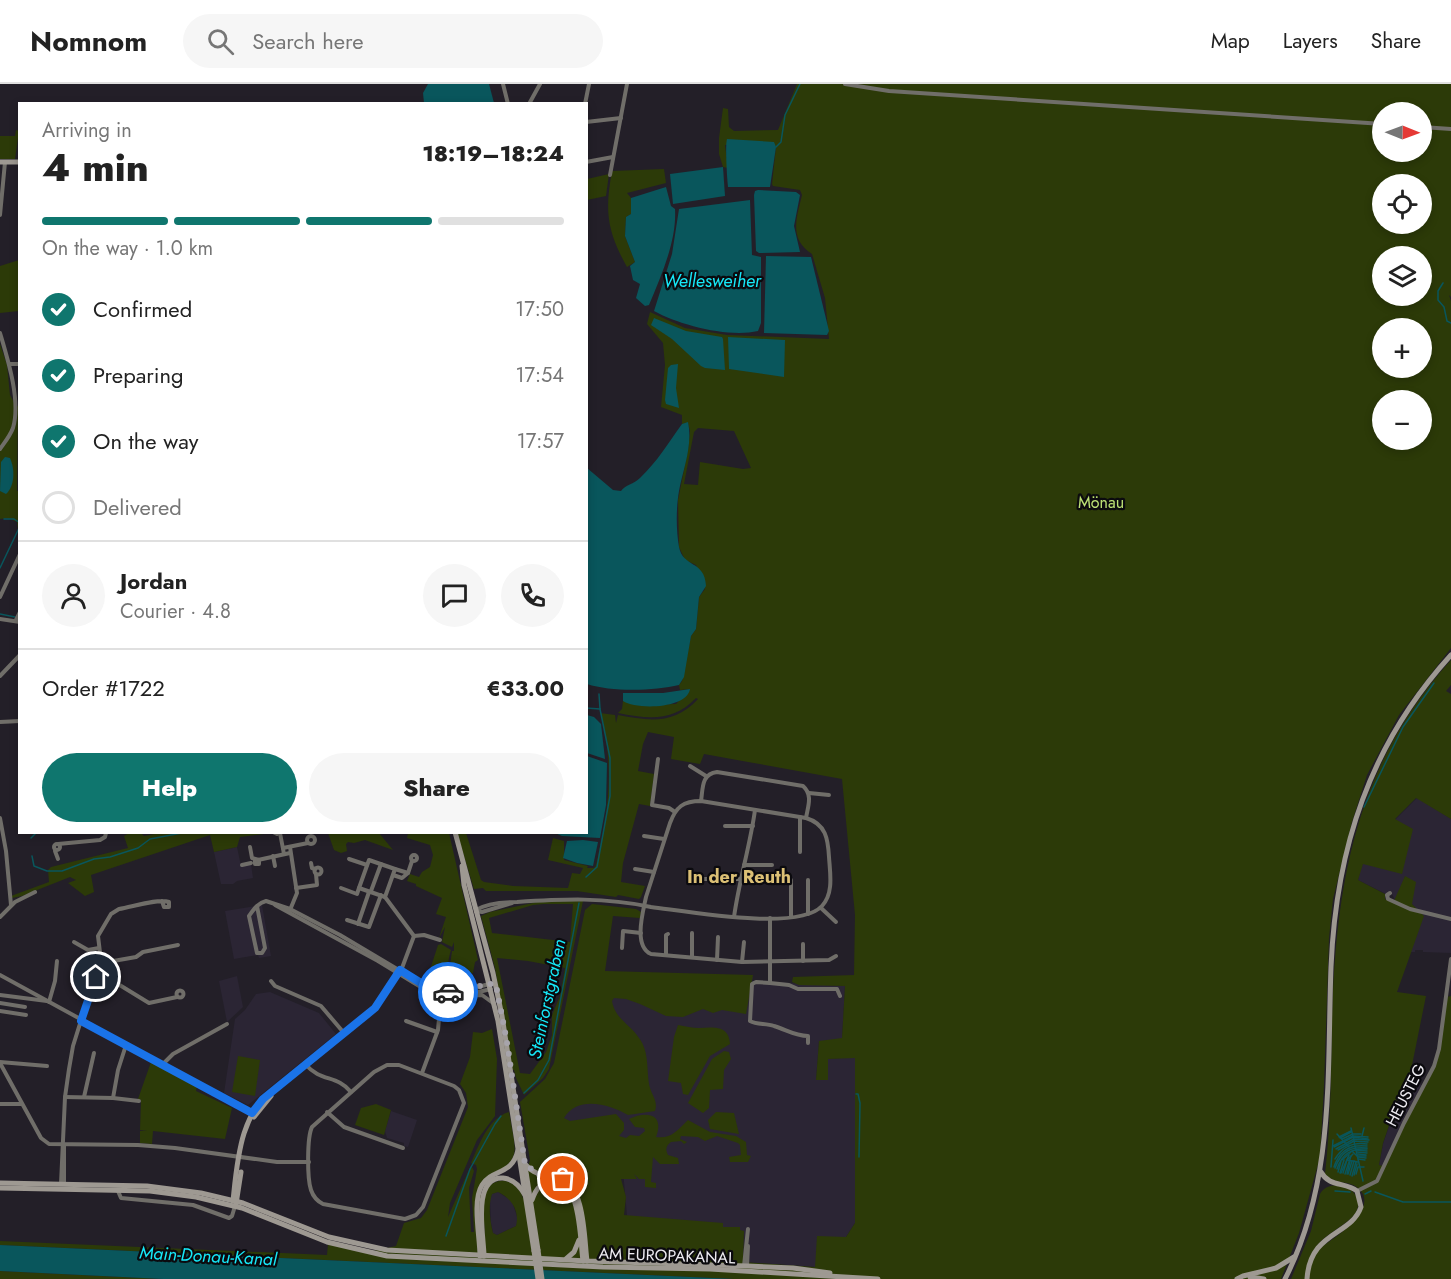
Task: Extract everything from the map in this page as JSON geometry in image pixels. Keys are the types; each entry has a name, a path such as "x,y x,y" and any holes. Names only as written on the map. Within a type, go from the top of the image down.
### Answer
{"main road":[{"path":"1285,1279 1296,1256 1316,1195 1320,1171 1327,1103 1333,937 1340,880 1349,839 1362,799 1387,744 1411,704 1451,655"},
{"path":"456,834 464,885 473,911 507,1042 513,1100"},
{"path":"492,986 525,1164 526,1198 536,1251"},
{"path":"235,1203 244,1132 263,1099 279,1087"},
{"path":"515,1112 540,1279"},
{"path":"482,1258 478,1193 486,1180 510,1167 519,1148"},
{"path":"525,1164 539,1175 567,1181 576,1191 584,1263"},
{"path":"1307,1279 1311,1260 1317,1248 1354,1218 1359,1211 1361,1201 1357,1191 1351,1187 1334,1183 1325,1178 1320,1171"},
{"path":"482,1258 484,1243 482,1201 487,1186 496,1179 506,1178 518,1185 526,1198"},
{"path":"531,1207 536,1191 542,1184 555,1180 564,1183 570,1189 575,1200 584,1263"},
{"name":"AM EUROPAKANAL","path":"0,1183 172,1193 235,1203"},
{"path":"1316,1195 1324,1186 1334,1183"},
{"name":"AM EUROPAKANAL","path":"0,1188 166,1187 201,1192 329,1237 370,1248 415,1253 584,1263 746,1268 878,1279"},
{"path":"565,1260 574,1252 579,1237"},
{"path":"484,1243 492,1252 504,1257"},
{"path":"1237,1279 1276,1268 1296,1256"},
{"name":"AM EUROPAKANAL","path":"482,1258 504,1257 584,1263"},
{"path":"1243,1279 1254,1277 1264,1279"}],"street":[{"path":"503,84 508,102"},
{"path":"530,102 540,84"},
{"path":"585,102 589,84"},
{"path":"610,175 627,84"},
{"path":"845,84 890,91 1372,123"},
{"path":"588,122 621,118"},
{"path":"1432,128 1451,129"},
{"path":"588,162 613,157"},
{"path":"0,215 3,162"},
{"path":"0,333 10,364 14,396 12,430 0,449"},
{"path":"10,364 18,364"},
{"path":"0,597 18,558"},
{"path":"0,620 17,621"},
{"path":"0,676 18,657"},
{"path":"0,722 18,721"},
{"path":"658,759 652,805 669,808 675,812"},
{"path":"690,766 706,776"},
{"path":"706,776 717,772 800,785 809,793 806,818"},
{"path":"700,801 706,776"},
{"path":"809,793 829,795"},
{"path":"473,911 516,902 574,898 644,906 734,917 791,917 808,914 821,908 828,897 830,888 827,840 821,825 806,818 700,801 687,802 675,812 664,839 644,906 641,943 645,951 742,962 829,960 836,956"},
{"path":"734,917 755,810"},
{"path":"800,817 800,852"},
{"path":"0,818 6,851 11,905"},
{"path":"725,826 753,826"},
{"path":"55,847 100,840 106,834"},
{"path":"280,834 284,854"},
{"path":"644,836 664,839"},
{"path":"51,838 58,860"},
{"path":"242,865 284,854 308,843"},
{"path":"250,847 255,862"},
{"path":"283,848 290,850"},
{"path":"289,911 297,893 290,850"},
{"path":"273,856 275,866"},
{"path":"349,859 367,865"},
{"path":"341,888 357,894 369,860 408,873"},
{"path":"393,875 402,878 408,873 412,861"},
{"path":"252,869 255,862"},
{"path":"297,888 317,885 311,863"},
{"path":"358,924 381,864"},
{"path":"744,865 772,865"},
{"path":"347,920 369,927 395,869"},
{"path":"635,869 654,872"},
{"path":"704,879 740,879"},
{"path":"791,880 791,917"},
{"path":"808,880 808,914"},
{"path":"359,888 383,896 414,936"},
{"path":"0,918 11,905 35,892"},
{"path":"257,906 265,946 261,953 255,950 249,916 257,906 266,900 349,940 424,985 441,991 455,992 492,986"},
{"path":"1390,900 1410,909 1451,919"},
{"path":"62,1186 65,1097 73,1046 94,979 102,969 99,933 114,911 162,901"},
{"path":"821,908 836,922"},
{"path":"770,918 770,983"},
{"path":"622,948 623,932 641,933"},
{"path":"692,933 692,957"},
{"path":"666,955 666,935 668,934"},
{"path":"414,936 424,935 440,940"},
{"path":"279,1087 375,1008 400,972 414,936"},
{"path":"717,960 718,937"},
{"path":"74,942 88,950 99,948"},
{"path":"742,962 744,942"},
{"path":"802,961 803,944"},
{"path":"102,963 136,957 143,952 178,945"},
{"name":"HEUSTEG","path":"1357,1191 1377,1181 1434,1066 1439,1049 1451,959"},
{"path":"49,1002 55,981 57,961"},
{"path":"400,972 422,988 441,996 482,995 494,1004"},
{"path":"100,973 149,1003 177,997"},
{"path":"0,975 254,1114"},
{"path":"272,981 275,986 321,1006 344,1033"},
{"path":"808,1043 808,1036 797,1036 773,1025 754,1024 750,1021 752,984 756,982 789,985 798,989 837,989 840,996"},
{"path":"461,996 492,986"},
{"path":"0,995 49,1002"},
{"path":"422,1074 437,1032 441,996"},
{"path":"0,1003 25,1007"},
{"path":"0,1011 26,1015"},
{"path":"406,1020 437,1032"},
{"path":"162,1065 173,1054 227,1024"},
{"path":"113,1098 118,1070 126,1045"},
{"path":"84,1097 94,1053"},
{"path":"0,1062 21,1104 43,1140 50,1144 138,1145 277,1162 309,1162"},
{"path":"0,1062 47,1066"},
{"path":"305,1064 317,1076 340,1081 351,1092"},
{"path":"387,1065 399,1065 459,1090 464,1103 425,1202 416,1215 405,1219 323,1204 314,1197 310,1188 310,1131 315,1123 351,1092 379,1068 387,1065"},
{"path":"65,1097 139,1101"},
{"path":"0,1104 21,1104"},
{"path":"327,1112 344,1128 403,1149"},
{"name":"AM EUROPAKANAL","path":"118,1190 121,1198 193,1205 229,1218 232,1216 235,1203"},
{"name":"AM EUROPAKANAL","path":"746,1268 748,1229"}],"shaded area":[{"path":"1417,798 1451,819 1451,953 1423,952 1423,950 1410,952 1423,916 1412,904 1405,877 1395,900 1391,892 1386,894 1358,880 1361,866 1395,820"},
{"path":"237,847 241,866 251,864 253,878 233,884 221,884 214,852"},
{"path":"262,905 271,956 259,958 258,955 234,959 225,911"},
{"path":"575,972 753,977 752,981 845,986 842,1039 819,1042 816,1080 828,1080 828,1059 855,1057 855,1223 846,1237 815,1267 742,1262 744,1231 628,1227 622,1159 559,1153"},
{"path":"237,976 243,1007 227,1022 219,981"},
{"path":"270,992 319,1013 336,1034 248,1105 224,1093 235,1019 245,1010 256,994"},
{"path":"1409,1080 1425,1086 1392,1145 1383,1167 1379,1165 1383,1144 1403,1085"},
{"path":"391,1111 417,1120 408,1147 404,1146 404,1143 387,1138 385,1131"},
{"path":"498,1192 512,1201 518,1220 516,1226 497,1235 493,1233 491,1223 490,1199 492,1194"}],"green space":[{"name":"Mönau","path":"797,84 1451,84 1451,297 1449,295 1451,301 1451,648 1399,715 1367,775 1352,822 1333,899 1329,938 1320,1157 1299,1233 1281,1279 734,1279 0,1245 0,1241 327,1255 328,1244 364,1253 396,1246 404,1223 421,1218 427,1210 468,1107 466,1093 460,1084 470,1057 473,1032 482,1033 492,1029 497,1059 495,1116 477,1140 450,1203 448,1217 471,1165 474,1171 469,1188 471,1232 474,1232 472,1198 477,1169 476,1165 471,1163 490,1126 495,1120 509,1112 515,1149 513,1157 510,1163 480,1186 485,1238 483,1204 490,1185 502,1181 508,1182 519,1190 523,1198 532,1196 527,1169 530,1160 520,1102 545,1079 554,1063 585,910 592,904 636,909 641,912 640,918 613,916 605,971 753,975 746,1014 722,1010 713,1013 703,1009 683,1017 666,1016 626,999 614,998 612,1001 616,1012 635,1033 645,1049 650,1088 656,1102 655,1111 628,1115 603,1105 585,1104 577,1106 564,1118 570,1121 616,1114 624,1123 624,1130 619,1136 626,1138 630,1135 639,1136 645,1131 644,1128 635,1127 629,1119 635,1116 647,1115 656,1119 658,1129 656,1137 670,1135 688,1120 710,1132 736,1136 746,1142 747,1155 751,1156 748,1162 730,1162 729,1157 741,1155 738,1143 717,1136 705,1141 698,1137 681,1136 680,1139 687,1142 684,1144 681,1141 671,1142 666,1149 668,1155 678,1158 679,1164 660,1164 653,1157 651,1182 656,1183 656,1188 645,1187 645,1179 639,1179 634,1174 637,1179 621,1179 626,1197 624,1215 723,1223 723,1227 740,1227 740,1230 744,1231 743,1262 815,1267 817,1236 846,1237 855,1223 855,1058 828,1059 828,1080 816,1080 819,1041 842,1038 845,986 799,985 792,982 793,977 854,975 855,915 842,779 704,754 700,764 671,759 674,737 648,732 643,744 638,771 654,774 650,806 639,804 623,863 621,882 645,886 639,899 577,891 474,889 457,834 466,834 481,880 484,882 513,886 568,888 572,873 580,874 583,868 548,860 553,838 564,841 564,860 588,866 587,868 594,868 596,865 609,788 608,756 600,713 615,715 616,723 618,715 641,719 661,719 680,713 698,699 696,698 678,711 660,717 640,717 618,713 622,709 623,701 642,705 676,704 690,689 680,690 679,685 682,681 691,636 696,629 699,597 705,589 696,565 685,560 679,547 678,500 690,431 688,423 682,424 682,415 661,407 665,365 663,343 647,324 650,312 685,328 727,335 829,339 825,298 812,254 804,248 797,235 797,219 802,195 800,190 773,186 776,147 725,145 728,168 723,167 719,154 719,138 723,108 728,109 729,127 734,131 778,130","holes":["698,428 734,431 751,468 743,469 700,462 698,485 684,484 694,432","498,1192 510,1201 517,1220 516,1226 497,1235 493,1233 490,1214 492,1194"]},
{"path":"16,130 18,131 15,159 0,159 0,136 15,136"},
{"path":"664,169 666,183 627,193 631,198 631,214 626,217 625,236 635,262 627,267 615,242 609,219 608,197 612,171"},
{"path":"609,174 606,196 588,200 588,179"},
{"path":"18,260 18,311 0,313 0,266"},
{"path":"0,344 7,365 10,395 18,406 18,529 17,522 8,518 0,519"},
{"path":"1451,660 1451,685 1446,691 1451,694 1451,819 1416,798 1395,819 1413,829 1402,874 1363,864 1358,880 1385,894 1385,899 1393,903 1405,876 1416,882 1412,904 1424,916 1397,992 1426,996 1409,1080 1403,1085 1383,1143 1379,1165 1383,1166 1399,1131 1425,1086 1439,1048 1446,997 1451,996 1451,1279 1291,1279 1311,1231 1320,1194 1325,1189 1338,1185 1345,1187 1356,1196 1357,1210 1313,1252 1350,1224 1364,1206 1364,1196 1358,1188 1333,1180 1325,1174 1330,1116 1334,969 1346,873 1357,828 1373,784 1393,741 1419,700"},
{"path":"127,834 144,836 154,834 264,834 240,837 237,847 214,852 210,835 91,875 94,892 85,896 68,883 76,880 70,877 22,896 12,898 11,896 49,882 48,870 51,867 128,848 124,836"},
{"path":"328,834 380,834 393,850 365,840 348,842 347,851 341,853 334,850"},
{"path":"408,834 449,834 478,960 475,962 473,973 464,973 465,968 450,966 454,942 452,947 442,942 445,927 439,938 446,917 436,914 442,898 407,881 410,874 419,877 430,867 433,855 430,845 407,838"},
{"path":"542,901 583,901 549,1069 543,1078 524,1095 514,1070 512,1070 495,968 481,916","holes":["544,904 573,904 570,942 492,933 489,918","497,958 565,968 560,996 552,1015 552,1035 546,1052 530,1074 520,1073"]},
{"path":"441,944 451,950 445,984 444,981 433,978 431,982 445,988 426,982 438,945"},
{"path":"678,1025 724,1030 730,1044 710,1056 688,1095 683,1094 681,1083 668,1081 674,1037"},
{"path":"724,1051 729,1052 731,1059 724,1070 723,1089 710,1090 709,1108 703,1113 688,1103 712,1059"},
{"path":"238,1056 260,1060 255,1096 232,1092"},
{"path":"151,1062 197,1086 196,1091 232,1108 225,1139 153,1131 152,1144 140,1143 140,1131 147,1131 140,1130 141,1100 138,1099"},
{"path":"376,1104 391,1110 384,1135 355,1125 361,1108"},
{"path":"716,1112 734,1113 739,1134 710,1129 708,1120"},
{"path":"0,1271 163,1279 0,1279"}],"water":[{"path":"428,84 489,84 494,102 424,102 423,93"},
{"path":"727,139 774,142 776,147 770,187 728,187"},
{"path":"723,167 725,196 673,204 670,174"},
{"path":"666,187 671,206 675,209 673,233 658,282 649,305 645,306 636,298 640,284 633,280 630,266 635,262 625,236 626,217 631,214 631,198"},
{"path":"758,190 796,192 800,195 794,226 800,252 759,253 756,251 754,195"},
{"name":"Wellesweiher","path":"750,200 752,255 761,257 761,323 758,331 733,333 704,329 654,311 672,254 679,209"},
{"path":"766,256 811,257 829,331 827,335 764,333"},
{"path":"654,318 686,331 722,337 725,370 701,366 672,339 651,325"},
{"path":"728,337 785,340 784,377 729,369"},
{"path":"678,364 676,388 679,408 666,404 665,400 668,368"},
{"path":"688,422 689,440 677,505 679,547 681,554 702,572 706,586 699,597 696,629 691,636 684,677 679,685 645,689 620,689 588,684 588,469 613,490 621,491 646,472 682,424"},
{"path":"5,457 10,458 13,467 13,482 6,494 0,491 1,462"},
{"path":"690,689 687,696 680,701 660,706 639,706 623,701 623,693 663,693"},
{"path":"588,715 594,717 601,724 605,759 588,753"},
{"path":"588,756 607,763 606,805 600,838 557,834 588,834"},
{"path":"567,841 598,842 593,866 563,858"},
{"name":"Main-Donau-Kanal","path":"0,1245 734,1279 163,1279 0,1271"}],"waterway":[{"path":"776,147 781,142 785,115 800,84"},
{"path":"1443,283 1438,291 1438,300 1444,307 1447,321 1451,323"},
{"path":"4,519 14,519 18,522"},
{"path":"0,568 18,530"},
{"path":"0,614 15,617"},
{"path":"1364,807 1403,727 1434,683"},
{"name":"Steinforstgraben","path":"586,877 597,867 610,796 610,758 599,694"},
{"path":"588,708 600,709"},
{"path":"31,838 35,834"},
{"path":"32,856 34,866 47,871 62,871 94,859 110,857 138,848 150,839 176,834"},
{"name":"Steinforstgraben","path":"524,1093 538,1080 549,1060 579,903"},
{"path":"856,1094 858,1094 860,1103 859,1157"},
{"name":"Steinforstgraben","path":"446,1236 470,1169 501,1116"},
{"path":"1351,1128 1363,1181"},
{"path":"1362,1136 1364,1128"},
{"path":"1339,1137 1351,1131"},
{"path":"1340,1138 1351,1132"},
{"path":"1337,1134 1349,1147"},
{"path":"1342,1139 1353,1134 1361,1134"},
{"path":"1333,1146 1353,1136 1368,1137"},
{"path":"1334,1147 1353,1137 1368,1139"},
{"path":"1336,1149 1354,1139 1369,1140"},
{"path":"1331,1167 1333,1140"},
{"path":"1338,1150 1354,1141 1368,1142"},
{"path":"1335,1159 1349,1146 1367,1144"},
{"path":"1334,1167 1346,1150 1355,1146 1367,1146"},
{"path":"1335,1168 1347,1151 1367,1148"},
{"path":"1337,1169 1348,1153 1367,1149"},
{"path":"1356,1150 1367,1151"},
{"path":"1352,1151 1357,1156 1366,1156"},
{"path":"1342,1160 1351,1152"},
{"path":"1357,1152 1367,1153"},
{"path":"1343,1173 1347,1160 1353,1154"},
{"path":"1358,1154 1366,1155"},
{"path":"1341,1173 1349,1155"},
{"path":"1345,1174 1351,1156"},
{"path":"1358,1157 1366,1158"},
{"path":"1358,1159 1365,1160"},
{"path":"1340,1173 1344,1160"},
{"path":"1347,1160 1358,1162"},
{"path":"1338,1172 1341,1161"},
{"path":"1347,1174 1350,1161"},
{"path":"1348,1174 1352,1161"},
{"path":"1350,1175 1354,1161"},
{"path":"1352,1176 1356,1162"},
{"path":"1354,1175 1357,1164"},
{"path":"1356,1174 1358,1167 1364,1167"},
{"path":"1335,1191 1350,1192"},
{"path":"1365,1194 1371,1191"},
{"path":"1375,1192 1403,1202 1451,1202"}],"way so far":[{"path":"448,992 490,984 496,985 525,1164 539,1175 563,1179"}],"district":[{"name":"In der Reuth","path":"739,877"}],"route":[{"path":"96,977 81,1021 252,1113 274,1089 375,1008 400,970 429,988 448,992"}]}
